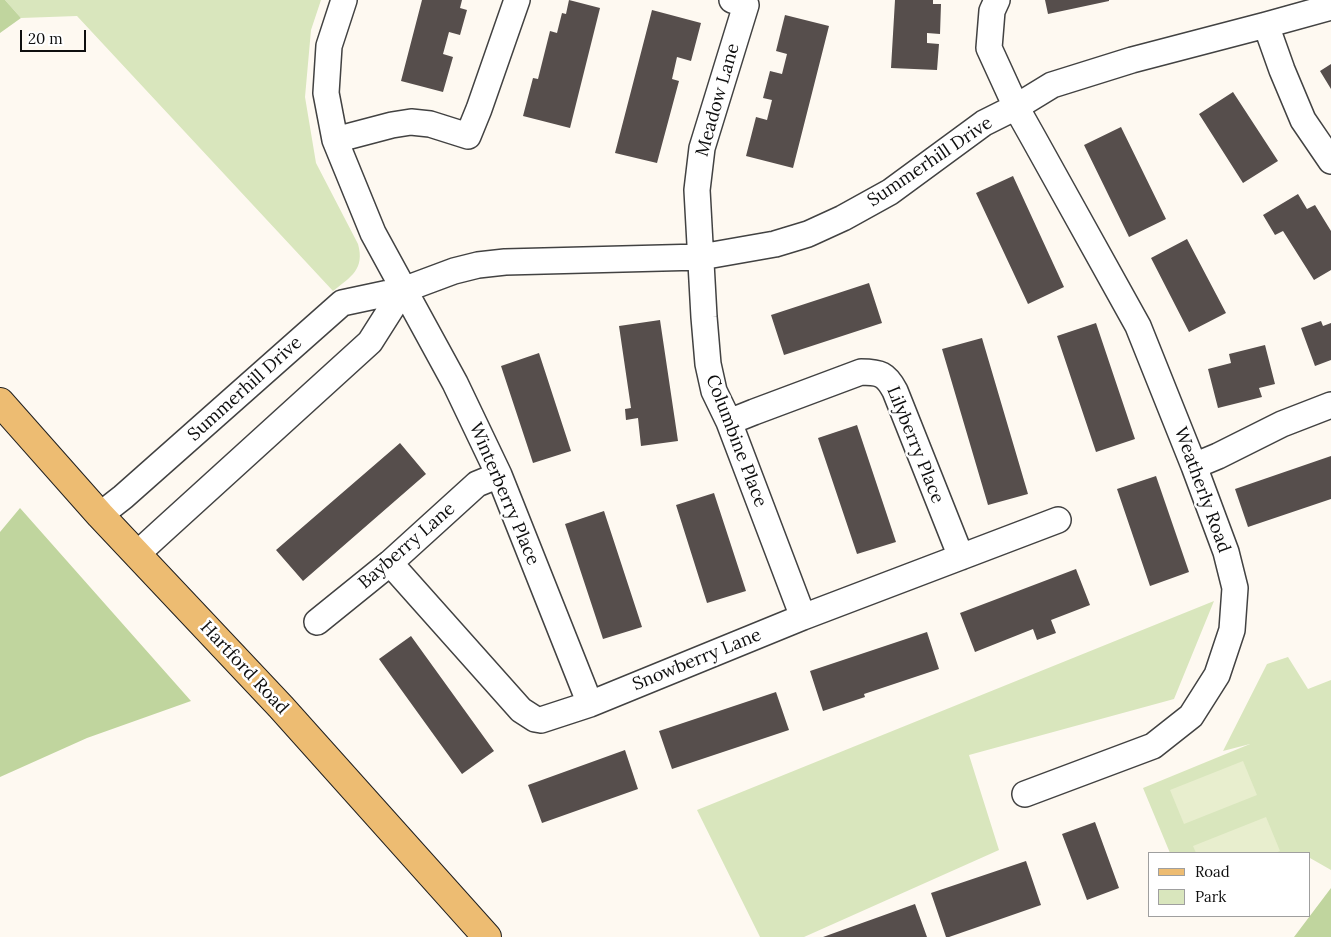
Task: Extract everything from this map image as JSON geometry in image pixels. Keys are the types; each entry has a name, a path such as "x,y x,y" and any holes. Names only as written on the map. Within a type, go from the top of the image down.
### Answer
{"main road":[{"name":"Hartford Road","path":"0,402 100,515 281,707 487,937"}],"street":[{"path":"138,554 370,342 403,290 373,233 335,140 326,93 329,46 344,0"},
{"path":"335,140 392,125 412,122 430,124 468,136 517,0"},
{"name":"Weatherly Road","path":"997,0 992,12 989,48 1016,107 1138,326 1226,552 1235,588 1232,630 1217,675 1191,716 1154,746 1025,794"},
{"name":"Meadow Lane","path":"701,257 696,190 702,148 739,2"},
{"name":"Summerhill Drive","path":"100,515 123,497 342,303 403,290 454,271 478,265 505,262 701,257 775,244 808,234 843,218 890,192 984,123 1016,107 1052,85 1132,60 1331,7"},
{"path":"1266,25 1303,120 1331,161"},
{"name":"Columbine Place","path":"701,257 708,364 714,391 729,422 803,617"},
{"name":"Winterberry Place","path":"403,290 454,383 498,475 590,704"},
{"name":"Lilyberry Place","path":"729,422 861,372 881,374 889,380 895,391 961,557"},
{"path":"1194,466 1282,424 1331,405"},
{"name":"Bayberry Lane","path":"317,622 390,563 477,484 498,475"},
{"name":"Snowberry Lane","path":"390,563 521,710 534,719 541,720 590,704 803,617 1058,520"}],"green space":[{"path":"0,0 5,0 21,18 0,33"},
{"path":"5,0 321,0 311,30 305,97 316,163 358,244 360,260 355,272 333,291 77,16 21,18"},
{"path":"20,508 191,701 87,738 0,777 0,532"},
{"path":"1214,601 1174,699 969,755 999,850 804,937 760,937 697,810"},
{"path":"1288,657 1308,689 1331,680 1331,870 1311,859 1311,852 1170,852 1143,788 1250,744 1223,751 1267,664"},
{"path":"1243,761 1257,795 1184,824 1170,790"},
{"path":"1266,817 1280,851 1196,852 1193,846"},
{"path":"1331,888 1331,937 1294,937 1311,917"}],"building":[{"path":"422,0 462,0 460,8 467,10 460,35 449,32 443,54 453,57 443,92 401,81"},
{"path":"569,0 600,8 570,128 523,116 533,78 538,79 550,31 557,33 562,13 566,14"},
{"path":"895,0 933,0 933,4 941,4 940,34 927,33 927,43 939,44 937,70 891,68"},
{"path":"1045,0 1109,0 1109,1 1048,14"},
{"path":"652,10 701,23 691,61 677,57 672,79 679,81 657,163 615,153"},
{"path":"785,15 829,26 793,168 746,156 756,117 767,120 772,100 763,98 770,71 782,74 787,54 776,51"},
{"path":"1331,64 1331,89 1320,71"},
{"path":"1233,92 1278,161 1243,183 1199,114"},
{"path":"1121,127 1166,219 1129,237 1084,145"},
{"path":"1013,176 1064,287 1028,304 976,193"},
{"path":"1298,194 1307,209 1315,205 1331,231 1331,270 1314,280 1283,231 1275,235 1263,215"},
{"path":"1187,239 1226,313 1189,332 1151,258"},
{"path":"869,283 882,323 784,355 771,315"},
{"path":"660,320 678,441 641,446 638,418 626,420 625,409 631,408 619,326"},
{"path":"1321,321 1323,326 1331,323 1331,360 1315,366 1301,328"},
{"path":"1096,323 1135,439 1096,452 1057,336"},
{"path":"982,338 1028,494 988,505 942,349"},
{"path":"1265,345 1275,384 1259,388 1262,397 1218,408 1208,369 1231,363 1229,354"},
{"path":"539,353 571,451 533,463 501,366"},
{"path":"857,425 896,542 857,554 818,438"},
{"path":"400,443 426,474 303,581 276,550"},
{"path":"1331,456 1331,499 1248,527 1235,489"},
{"path":"1156,476 1189,572 1150,586 1117,489"},
{"path":"714,493 746,591 707,603 676,505"},
{"path":"604,511 642,627 603,639 565,524"},
{"path":"1076,569 1090,605 1051,620 1056,633 1037,640 1033,629 975,652 960,613"},
{"path":"927,632 939,669 864,694 865,697 823,711 810,671"},
{"path":"411,636 494,751 462,774 379,659"},
{"path":"776,692 789,730 672,769 659,731"},
{"path":"625,750 638,789 542,823 528,785"},
{"path":"1095,822 1119,888 1087,900 1062,834"},
{"path":"1026,861 1041,905 946,937 931,893"},
{"path":"915,904 927,937 823,937"}]}
